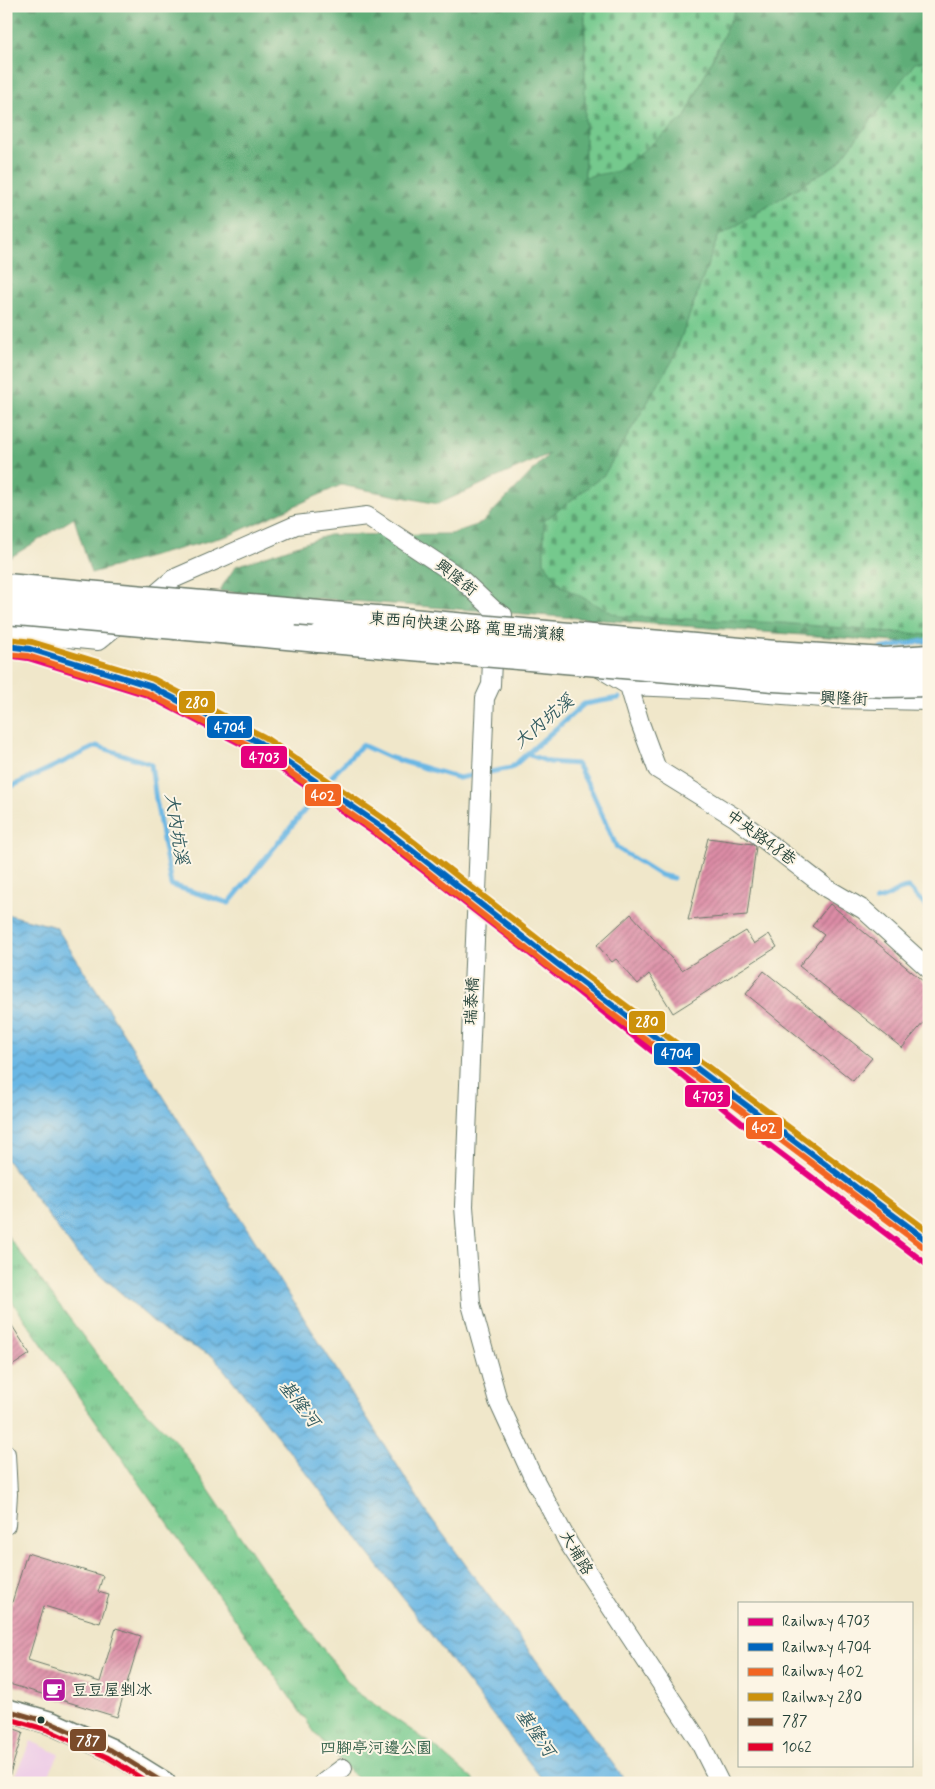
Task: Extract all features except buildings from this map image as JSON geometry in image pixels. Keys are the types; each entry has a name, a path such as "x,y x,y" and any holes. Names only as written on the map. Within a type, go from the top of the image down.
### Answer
{"highway":[{"name":"東西向快速公路 萬里瑞濱線","path":"6,587 319,638 772,678 886,684 929,682"},
{"name":"東西向快速公路 萬里瑞濱線","path":"6,611 177,614 298,612 775,654 885,661 929,658"}],"main road":[{"path":"6,1710 50,1723 111,1750 164,1783"}],"street":[{"name":"興隆街","path":"6,632 98,641 173,579 296,525 367,516 459,577 494,610 565,647 629,686 705,689 836,699 929,701"},
{"path":"488,691 494,610"},
{"path":"488,691 506,664 533,649 565,647"},
{"name":"中央路48巷","path":"629,686 657,769 736,818 828,889 864,910 929,968"},
{"name":"瑞泰橋","path":"471,1304 464,1206 488,691"},
{"name":"大埔路","path":"471,1304 498,1401 531,1473 569,1544 699,1741 720,1783"},
{"path":"6,1454 8,1494 6,1525"},
{"path":"323,1783 343,1768"}],"shaded area":[{"path":"31,1741 59,1754 45,1783 11,1783"}],"green space":[{"path":"6,6 585,6 585,177 685,117 737,6 929,6 929,60 915,64 838,163 718,237 673,360 604,475 544,521 544,562 561,586 781,623 929,635 929,643 219,591 236,566 329,535 451,534 482,523 549,454 438,504 341,485 230,535 91,573 74,518 11,557 6,557"},
{"path":"585,6 737,6 685,117 618,171 585,177"},
{"path":"929,60 929,635 781,623 618,616 561,586 544,562 544,521 604,475 673,360 718,237 838,163 915,63"},
{"name":"四腳亭河邊公園","path":"6,1234 118,1383 177,1443 261,1567 355,1691 434,1746 477,1783 361,1783 315,1733 6,1293"}],"water":[{"name":"基隆河","path":"6,914 56,927 428,1514 627,1783 545,1783 313,1481 214,1357 165,1332 77,1254 6,1159"}],"waterway":[{"name":"大內坑溪","path":"880,649 929,640"},
{"name":"大內坑溪","path":"330,778 362,745 388,757 459,778 511,768 584,704 619,698"},
{"name":"大內坑溪","path":"6,789 97,746 151,764 171,885 229,903 317,795"},
{"path":"527,754 549,762 577,764 592,792 617,848 660,875 673,878"},
{"path":"876,900 904,888 909,888 929,910"}],"rail line":[{"name":"280","path":"7,639 32,642 153,679 264,737 387,821 561,957 929,1232"},
{"name":"4704","path":"6,646 30,649 150,686 260,743 382,827 556,963 929,1242"},
{"name":"402","path":"6,654 28,656 147,693 256,749 378,833 552,969 925,1248"},
{"name":"4703","path":"6,655 28,658 147,695 255,751 376,834 551,970 769,1145 929,1266"}],"transit line":[{"name":"787","path":"6,1710 51,1723 111,1750 164,1783"},
{"name":"1062","path":"6,1718 48,1730 107,1757 149,1783"}],"place":[{"name":"豆豆屋剉冰","path":"54,1690"}]}
